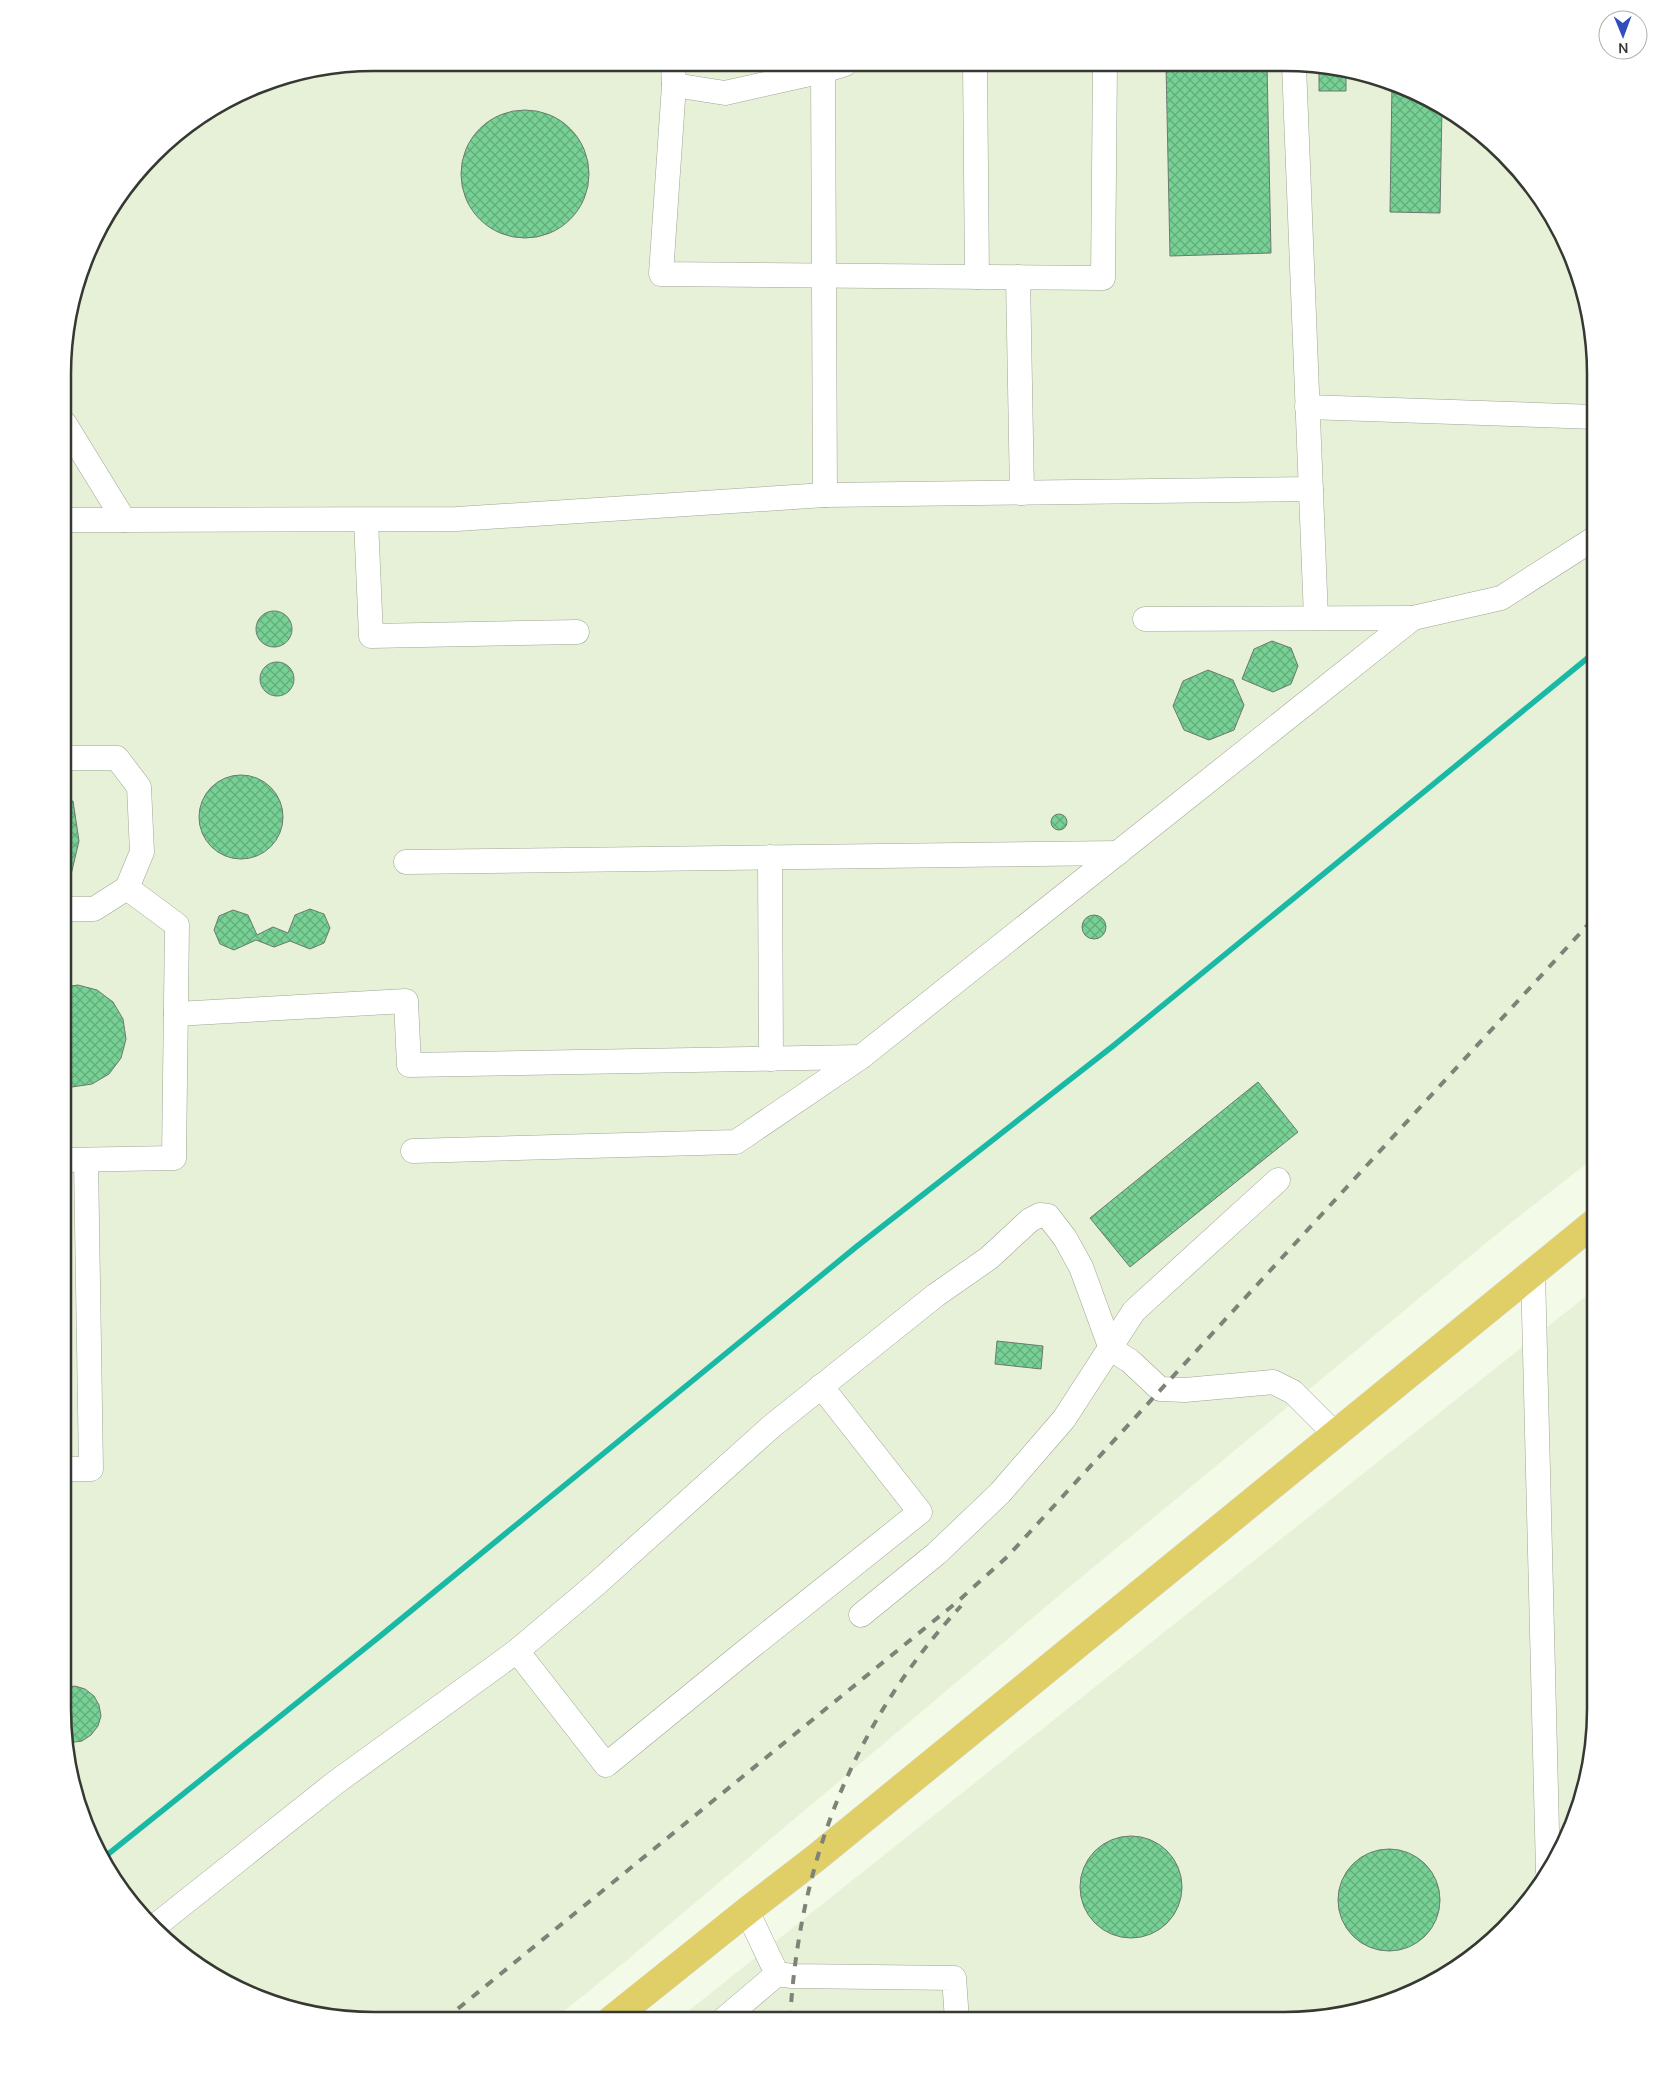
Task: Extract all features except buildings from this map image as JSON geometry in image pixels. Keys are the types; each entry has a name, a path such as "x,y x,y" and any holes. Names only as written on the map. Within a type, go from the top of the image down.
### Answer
{"main road":[{"path":"621,2012 746,1911 817,1858 1587,1228"}],"street":[{"path":"817,71 725,93 674,74 661,274 1103,278 1105,71"},
{"path":"825,495 824,276 834,71"},
{"path":"975,71 976,277"},
{"path":"1294,72 1316,618"},
{"path":"1018,278 1022,493"},
{"path":"1307,407 1587,417"},
{"path":"71,434 124,520"},
{"path":"71,520 457,519 825,495 1311,490"},
{"path":"366,520 371,636 577,632"},
{"path":"1145,619 1414,618 1501,598 1587,543"},
{"path":"414,1151 736,1142 861,1058 1414,618"},
{"path":"71,758 118,758 139,787 142,852 127,888 94,909 71,909"},
{"path":"406,862 1118,853"},
{"path":"770,857 771,1059"},
{"path":"71,1469 91,1469 75,1160 174,1158 177,925 127,888"},
{"path":"176,1014 406,1001 409,1065 861,1058"},
{"path":"861,1615 936,1554 1000,1493 1064,1419 1134,1311 1278,1180"},
{"path":"160,1923 335,1783 517,1651 595,1585 772,1426 936,1295 989,1258 1030,1220 1040,1215 1048,1216 1065,1238 1081,1267 1111,1349 1130,1361 1160,1390 1185,1390 1273,1382 1293,1392 1335,1434"},
{"path":"1533,1272 1548,1857"},
{"path":"517,1651 606,1765 920,1512 822,1386"},
{"path":"746,1911 778,1974"},
{"path":"733,2012 778,1974 792,1976 954,1978 956,2012"}],"shaded area":[{"path":"374,71 1284,71 1343,77 1400,94 1452,122 1483,146 1512,175 1536,206 1564,258 1581,315 1587,374 1587,1163 1503,1229 1061,1594 563,2012 355,2011 315,2006 277,1996 258,1989 206,1961 160,1923 122,1877 94,1825 87,1806 77,1768 71,1709 71,374 77,315 94,258 122,206 134,190 160,160 190,134 223,112 258,94 315,77 335,74"},
{"path":"1587,1295 1587,1709 1581,1768 1564,1825 1536,1877 1498,1923 1468,1949 1435,1971 1400,1989 1343,2006 1303,2011 687,2012"}],"waterway":[{"path":"109,1854 379,1637 856,1247 1113,1046 1587,659"}],"railway":[{"path":"454,2012 957,1602 1007,1557 1587,926"},
{"path":"791,2012 805,1905 820,1850 838,1798 862,1747 890,1698 923,1651 961,1606"}]}
